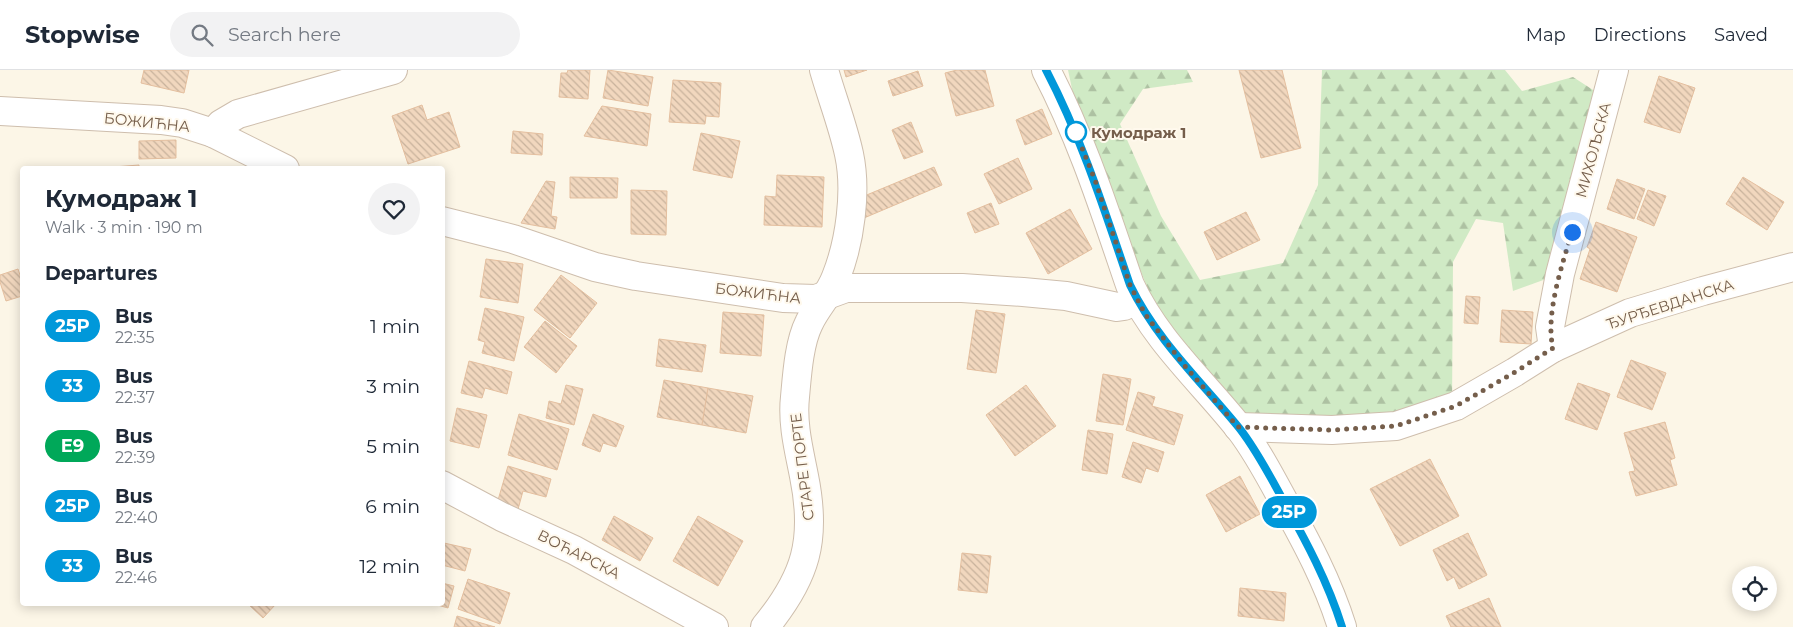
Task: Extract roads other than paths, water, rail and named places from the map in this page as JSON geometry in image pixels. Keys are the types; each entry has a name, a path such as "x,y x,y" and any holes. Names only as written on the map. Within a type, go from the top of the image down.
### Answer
{"street":[{"path":"213,132 221,124 238,114 393,70"},
{"name":"СТАРЕ ПОРТЕ","path":"765,627 785,602 801,572 807,549 808,497 795,432 795,398 804,337 817,306 826,296 836,279 845,248 850,212 849,154 824,70"},
{"path":"1046,70 1095,180 1130,285 1137,300 1153,326 1238,427 1259,458 1311,550 1336,606 1342,627"},
{"name":"МИХОЉСКА","path":"1553,348 1550,327 1560,274 1614,70"},
{"name":"БОЖИЋНА","path":"0,111 162,120 182,123 213,132 278,166"},
{"name":"БОЖИЋНА","path":"445,222 513,239 595,267 636,276 783,298 806,300 826,296 846,288 962,288 1066,296 1116,307 1124,306 1137,300"},
{"name":"ЂУРЂЕВДАНСКА","path":"1238,427 1332,430 1396,426 1456,406 1553,348 1630,314 1703,291 1793,267"},
{"name":"ВОЋАРСКА","path":"445,487 502,517 574,550 714,627"}],"place":[{"name":"Кумодраж 1","path":"1076,132"}]}
